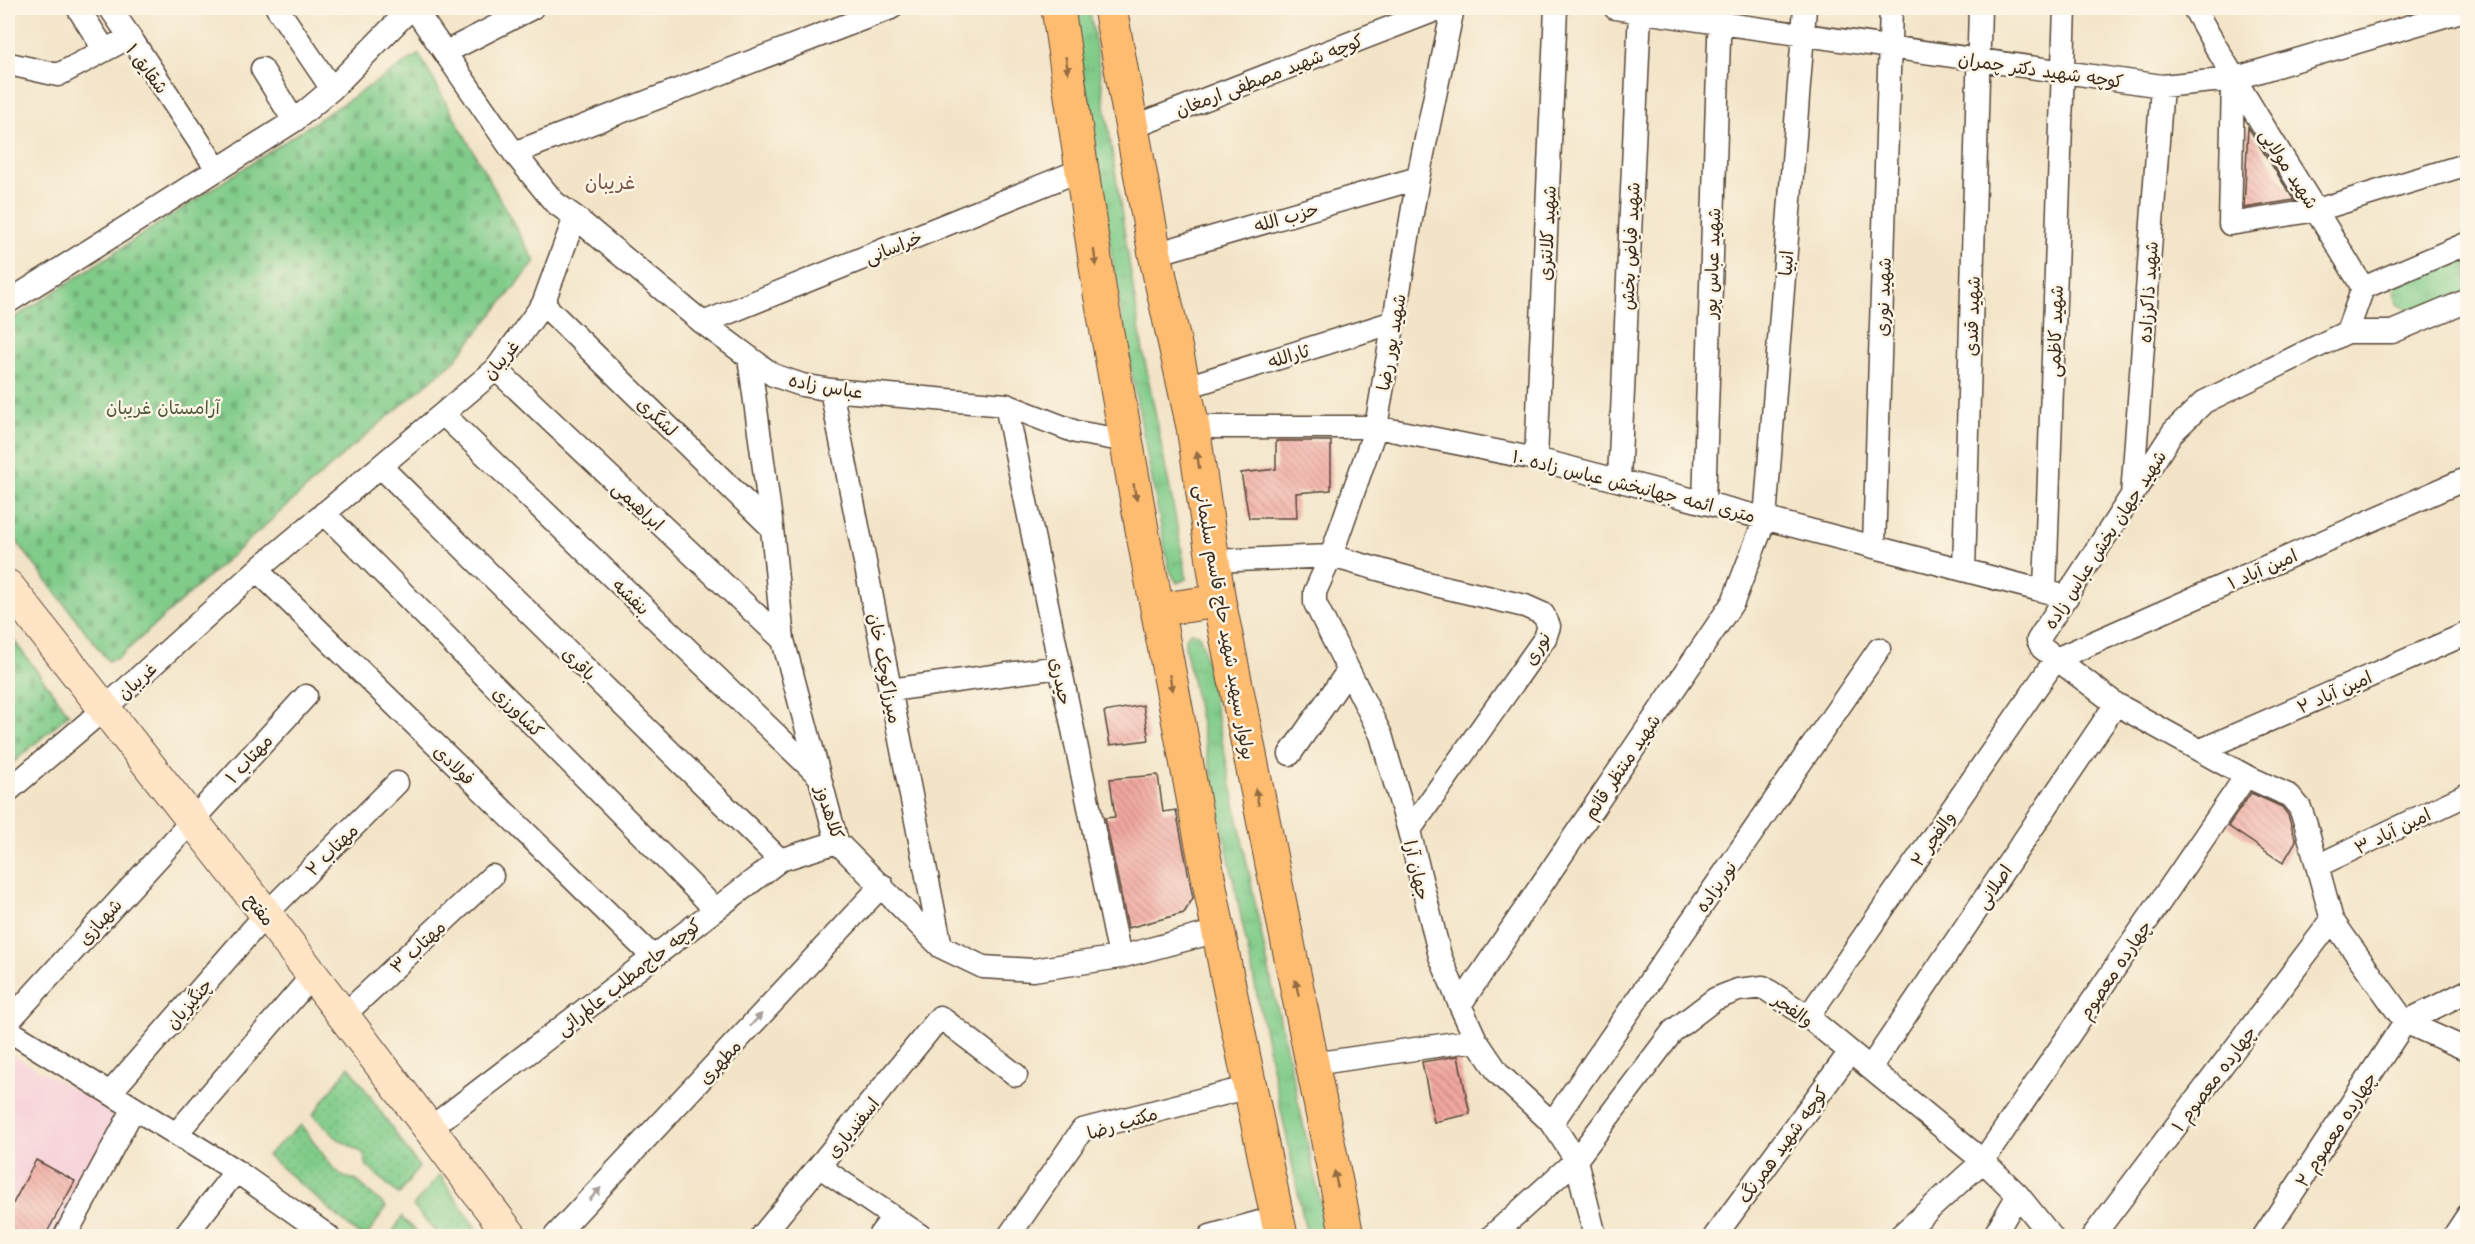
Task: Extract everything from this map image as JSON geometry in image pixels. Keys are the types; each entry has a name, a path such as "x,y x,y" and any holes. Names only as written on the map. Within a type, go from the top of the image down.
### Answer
{"main road":[{"path":"1058,8 1100,293 1157,610 1218,931 1279,1227"},
{"name":"بولوار سپهبد شهید حاج قاسم سلیمانی","path":"1110,8 1155,254 1193,427 1219,601 1257,800 1347,1236"},
{"name":"مفتح","path":"8,586 266,914 511,1236"},
{"path":"1157,610 1219,601"}],"street":[{"path":"78,8 104,49"},
{"path":"110,8 130,37"},
{"path":"277,8 332,88"},
{"path":"8,302 294,121 332,88 412,8 446,52 514,153 554,202 574,217"},
{"path":"446,52 532,8"},
{"path":"514,153 891,8"},
{"name":"کوچه شهید مصطفی ارمغان","path":"1131,128 1441,8"},
{"name":"شهید پور رضا","path":"1331,556 1376,427 1418,178 1453,8"},
{"name":"شهید کلانتری","path":"1536,459 1556,8"},
{"name":"کوچه شهید دکتر چمران","path":"1615,8 1719,16 1890,48 2162,86 2233,80 2464,11"},
{"name":"انبیا","path":"1766,519 1804,8"},
{"path":"1890,48 1891,8"},
{"name":"شهید قندی","path":"1964,570 1980,8"},
{"name":"شهید کاظمی","path":"2045,591 2066,8"},
{"name":"شهید مولایی","path":"2194,8 2233,80 2318,210 2363,288"},
{"name":"شهید فیاض بخش","path":"1619,480 1640,11"},
{"name":"شهید عباس پور","path":"1704,502 1719,16"},
{"name":"شقایق ۱","path":"14,65 58,75 130,37 217,169"},
{"name":"شهید نوری","path":"1874,547 1890,48"},
{"path":"262,69 294,121"},
{"path":"2233,80 2230,224 2318,210 2468,164"},
{"name":"شهید ذاکرزاده","path":"2132,497 2162,86"},
{"name":"خراسانی","path":"703,323 1083,169"},
{"name":"حزب الله","path":"1155,254 1418,178"},
{"name":"غریبان","path":"8,791 104,709 257,570 496,369 543,304 574,217"},
{"name":"عباس زاده","path":"574,217 703,323 773,375 802,385 831,390 1006,405 1076,432 1127,441"},
{"path":"2347,332 2363,288 2468,243"},
{"name":"شهید جهان بخش عباس زاده","path":"2405,1022 2332,920 2300,808 2290,796 2246,776 2116,704 2042,648 2038,640 2173,432 2204,402 2347,332 2392,332 2468,300"},
{"name":"لشگری","path":"543,304 772,528"},
{"name":"ثارالله","path":"1183,388 1394,322"},
{"name":"کلاهدوز","path":"749,357 772,528 783,640 837,842 941,947 983,968 1033,970 1120,957 1218,931"},
{"name":"ابراهیمی","path":"496,369 783,640"},
{"name":"میرزاکوچک خان","path":"831,390 941,947"},
{"name":"حیدری","path":"1006,405 1120,957"},
{"name":"بنفشه","path":"444,415 819,776"},
{"name":"۱۰ متری ائمه جهانبخش عباس زاده","path":"1193,427 1376,427 1536,459 2067,597"},
{"name":"باقری","path":"381,467 780,860"},
{"name":"۱ امین آباد","path":"2056,659 2468,478"},
{"name":"کشاورزی","path":"324,513 715,909"},
{"name":"شهید منتظر قائم","path":"1460,1005 1733,602 1766,519"},
{"path":"1213,561 1331,556"},
{"name":"جهان آرا","path":"1331,556 1314,592 1315,603 1381,735 1409,831 1440,956 1476,1040 1499,1074 1552,1123 1576,1160 1595,1236"},
{"name":"نوری","path":"1331,556 1525,606 1543,614 1549,626 1545,638 1409,831"},
{"name":"فولادی","path":"257,570 653,957"},
{"name":"۲ امین آباد","path":"2201,750 2468,633"},
{"name":"نوریزاده","path":"1552,1123 1879,650"},
{"name":"والفجر ۲","path":"1808,1017 2056,659"},
{"path":"890,690 1059,667"},
{"path":"1290,754 1348,671"},
{"name":"مهتاب ۱","path":"190,820 306,696"},
{"name":"اصلانی","path":"1870,1068 2116,704"},
{"name":"چهارده معصوم","path":"1900,1236 1983,1161 2246,776"},
{"name":"مهتاب ۲","path":"266,914 397,783"},
{"name":"۳ امین آباد","path":"2317,866 2468,794"},
{"name":"شهبازی","path":"8,1022 190,820"},
{"name":"کوچه حاج‌مطلب عالم‌رائی","path":"429,1129 780,860 837,842"},
{"name":"مهتاب ۳","path":"343,1016 492,876"},
{"name":"مطهری","path":"555,1236 882,885"},
{"name":"چنگیزیان","path":"110,1093 266,914"},
{"name":"چهارده معصوم ۱","path":"2093,1236 2332,920"},
{"path":"177,1134 312,976"},
{"name":"والفجر","path":"1492,1236 1576,1160 1673,1031 1715,999 1738,990 1763,987 1808,1017 1983,1161 2018,1195 2051,1236"},
{"path":"2405,1022 2468,991"},
{"name":"اسفندیاری","path":"762,1236 940,1017 1016,1075"},
{"path":"2405,1022 2468,1050"},
{"name":"چهارده معصوم ۲","path":"2264,1236 2405,1022"},
{"path":"8,1030 236,1171 328,1236"},
{"path":"1313,1064 1476,1040"},
{"name":"کوچه شهید همرنگ","path":"1715,1236 1850,1052"},
{"name":"مکتب رضا","path":"1009,1236 1082,1130 1250,1087"},
{"path":"65,1236 134,1108"},
{"path":"820,1167 921,1236"},
{"path":"185,1236 236,1171"},
{"path":"1994,1236 2018,1195"},
{"path":"2454,1236 2468,1215"},
{"path":"879,1236 893,1217"},
{"path":"1210,1236 1279,1227"}],"shaded area":[{"path":"12,1055 118,1114 121,1121 60,1236 8,1236 8,1057"}],"green space":[{"path":"1072,8 1089,8 1095,40 1142,346 1185,567 1186,579 1177,583 1169,569 1127,349"},
{"name":"آرامستان غریبان","path":"419,54 535,262 455,360 351,448 118,658 108,661 8,530 8,322"},
{"path":"2467,254 2467,291 2413,312 2397,304 2395,286"},
{"path":"1191,632 1199,634 1203,647 1266,957 1328,1236 1307,1236 1185,646 1185,638"},
{"path":"8,633 69,714 8,767"},
{"path":"349,1066 419,1167 399,1195 367,1166 363,1153 338,1139 313,1115"},
{"path":"301,1125 333,1168 344,1177 356,1180 386,1207 367,1236 357,1233 267,1155"},
{"path":"440,1175 481,1236 439,1236 413,1206"},
{"path":"402,1218 422,1236 390,1236"}],"building":[{"path":"2248,127 2266,156 2294,200 2244,208"},
{"path":"1276,441 1331,441 1331,490 1296,493 1297,518 1249,518 1241,473 1276,469"},
{"path":"1143,705 1149,740 1110,745 1104,712"},
{"path":"1158,775 1163,812 1176,810 1193,898 1184,913 1128,928 1105,818 1115,817 1110,779"},
{"path":"2251,793 2282,807 2288,815 2296,841 2283,863 2228,826"},
{"path":"1458,1056 1470,1114 1434,1122 1422,1062"},
{"path":"36,1160 75,1181 45,1236 8,1236 8,1213"}],"district":[{"name":"غریبان","path":"610,181"}]}
